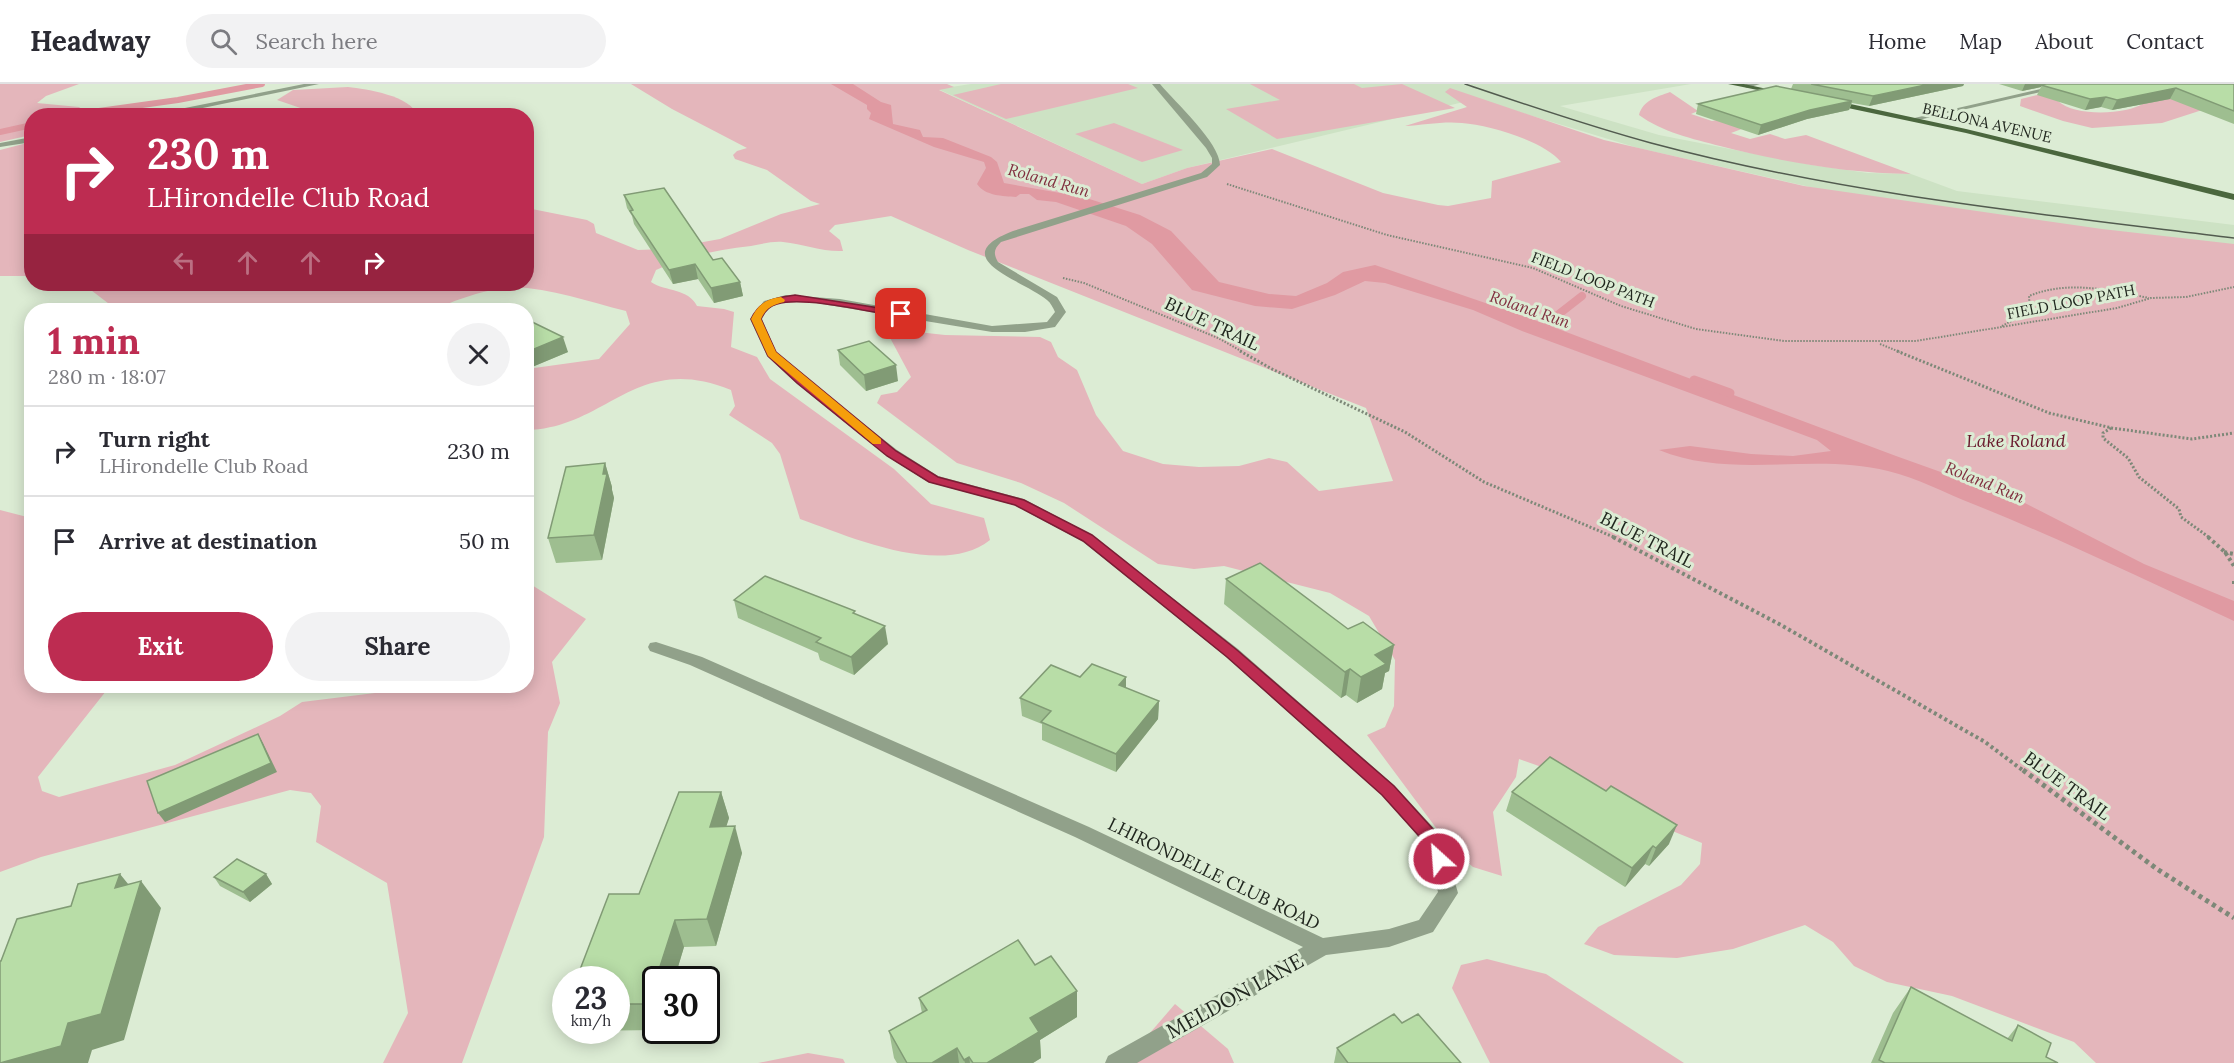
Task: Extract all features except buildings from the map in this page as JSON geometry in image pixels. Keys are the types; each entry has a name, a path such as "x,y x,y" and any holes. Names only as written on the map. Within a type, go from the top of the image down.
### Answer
{"main road":[{"path":"1732,84 1751,85 1790,94"},
{"name":"BELLONA AVENUE","path":"1824,101 1914,119 2234,196"}],"street":[{"path":"190,108 315,84"},
{"path":"1156,84 1210,147 1216,158 1212,170 1204,175"},
{"path":"1914,119 2072,84"},
{"path":"0,145 24,140"},
{"name":"LHIRONDELLE CLUB ROAD","path":"656,646 707,666 1082,832 1322,947 1389,938 1426,926 1448,893 1435,842 1388,790 1232,654 1087,538 1020,502 933,479 892,453 801,381 771,354 756,319 760,309 771,301 795,298 841,303 982,328 1018,330 1051,325 1061,312 1053,299 994,264 989,255 990,248 998,240 1042,224 1204,175"},
{"name":"MELDON LANE","path":"1116,1063 1322,947"}],"path":[{"name":"FIELD LOOP PATH","path":"1204,175 1298,208 1388,235 1533,268 1621,306 1696,329 1784,341 1916,341 2117,308 2151,298 2186,297 2234,287"},
{"name":"BLUE TRAIL","path":"1059,277 1084,283 1218,338 1272,369 1405,432 1484,482 1609,535 1781,625 1985,742 2157,869 2234,918"},
{"path":"1999,327 2030,311 2029,296 2043,288 2111,290 2151,298"},
{"name":"FIELD LOOP PATH","path":"1876,342 2049,413 2112,428 2192,439 2234,433"},
{"path":"2112,428 2103,432 2103,438 2128,458 2139,477 2179,509 2181,517 2224,552 2234,566"},
{"path":"2224,552 2234,554"}],"shaded area":[{"path":"831,84 853,84 881,102 891,105 893,124 920,130 923,137 943,138 991,157 997,162 1004,183 1083,197 1140,215 1171,231 1219,282 1269,294 1296,296 1327,283 1343,272 1375,265 1529,318 2019,500 2144,564 2234,601 2234,621 2039,531 1899,474 1860,466 1831,464 1715,463 1687,459 1659,450 1690,446 1751,454 1793,456 1831,451 1817,440 1522,331 1473,310 1385,283 1365,281 1335,295 1292,309 1255,306 1192,290 1152,244 1126,226 1056,202 1037,200 1029,194 1020,194 1016,197 995,195 985,191 977,184 986,168 984,162 934,147 869,119 871,113 867,105"},
{"path":"971,84 1691,84 1560,106 1659,135 1812,165 1868,173 1911,174 1957,191 2234,225 2234,248 1837,193 1638,148 1476,99 1187,168 1142,184 938,89"}],"green space":[{"path":"0,84 79,84 46,96 37,103 80,108 24,108 24,137 0,142"},
{"name":"Lake Roland","path":"631,84 947,84 954,87 939,90 1142,184 1187,168 1272,149 1383,193 1448,206 1491,198 1492,181 1561,162 1553,154 1529,141 1473,124 1441,123 1405,126 1467,107 1445,92 1450,88 1604,140 1804,186 2102,229 2234,244 2234,1063 2096,1063 2074,1042 1952,996 1887,982 1854,966 1833,942 1805,925 1733,949 1677,958 1614,955 1584,944 1598,927 1681,885 1700,864 1702,843 1618,809 1570,777 1519,759 1516,777 1493,812 1502,876 1473,867 1451,848 1367,735 1385,727 1394,706 1395,660 1369,616 1330,593 1224,566 1194,569 1158,564 1064,503 1021,483 957,463 877,403 881,395 897,392 911,377 888,334 900,330 945,335 1040,337 1051,342 1058,357 1077,370 1096,415 1123,451 1163,464 1199,467 1239,466 1269,458 1287,462 1319,491 1393,481 1366,408 968,250 891,216 835,225 829,231 840,240 843,251 779,242 726,249 667,265 656,270 651,282 688,296 697,306 734,312 731,347 757,357 770,379 894,469 931,504 984,518 990,540 970,551 947,555 922,555 870,544 800,519 780,454 772,443 729,415 735,406 731,390 698,380 670,380 646,385 580,417 555,426 534,429 534,368 599,359 630,324 626,311 534,289 534,209 587,220 594,224 596,233 638,250 664,249 720,239 781,214 820,204 811,201 767,170 735,159 733,155 737,151 747,148 672,109"},
{"path":"1001,84 1128,84 1138,88 1006,119 953,95"},
{"path":"1250,84 1354,84 1362,88 1402,84 1455,108 1277,139 1226,109 1280,100"},
{"path":"348,87 398,98 413,108 300,108 277,100 293,90"},
{"path":"2054,91 2227,102 2162,123 2092,128 2020,106 2021,99","holes":["2058,101 2144,103 2125,110 2101,113 2076,110"]},
{"path":"1670,92 1698,111 1691,114 1712,121 1722,119 1747,127 1731,133 1750,139 1770,134 1785,139 1806,135 1911,174 1839,169 1767,157 1678,134 1639,115 1647,102"},
{"path":"1114,123 1183,150 1142,162 1075,134"},
{"path":"24,144 24,276 0,276 0,150"},
{"path":"92,291 488,291 451,303 108,303"},
{"path":"0,510 24,516 24,693 104,693 38,777 42,791 59,797 175,765 280,716 302,702 375,693 534,693 534,586 586,619 552,662 560,703 548,732 544,837 462,1063 383,1063 408,1013 387,883 316,842 321,806 311,793 290,790 41,857 0,872"},
{"path":"1487,959 1546,974 1684,1063 1490,1063 1452,988 1461,965"},
{"path":"1175,1004 1228,1049 1234,1063 1124,1063"},
{"path":"808,1053 843,1059 845,1063 758,1063"}],"waterway":[{"path":"120,108 262,84"},
{"path":"0,132 24,127"},
{"path":"1541,328 1582,296"},
{"name":"Roland Run","path":"1694,380 1730,393"}],"tram line":[{"path":"1465,84 1651,143 1795,176 1941,201 2234,238"}],"slow traffic":[{"path":"781,300 771,301 760,309 756,319 771,354 877,442"}],"route":[{"path":"901,314 841,303 795,298 771,301 760,309 756,319 771,354 801,381 892,453 933,479 1020,502 1087,538 1232,654 1388,790 1435,842 1439,859"}]}
